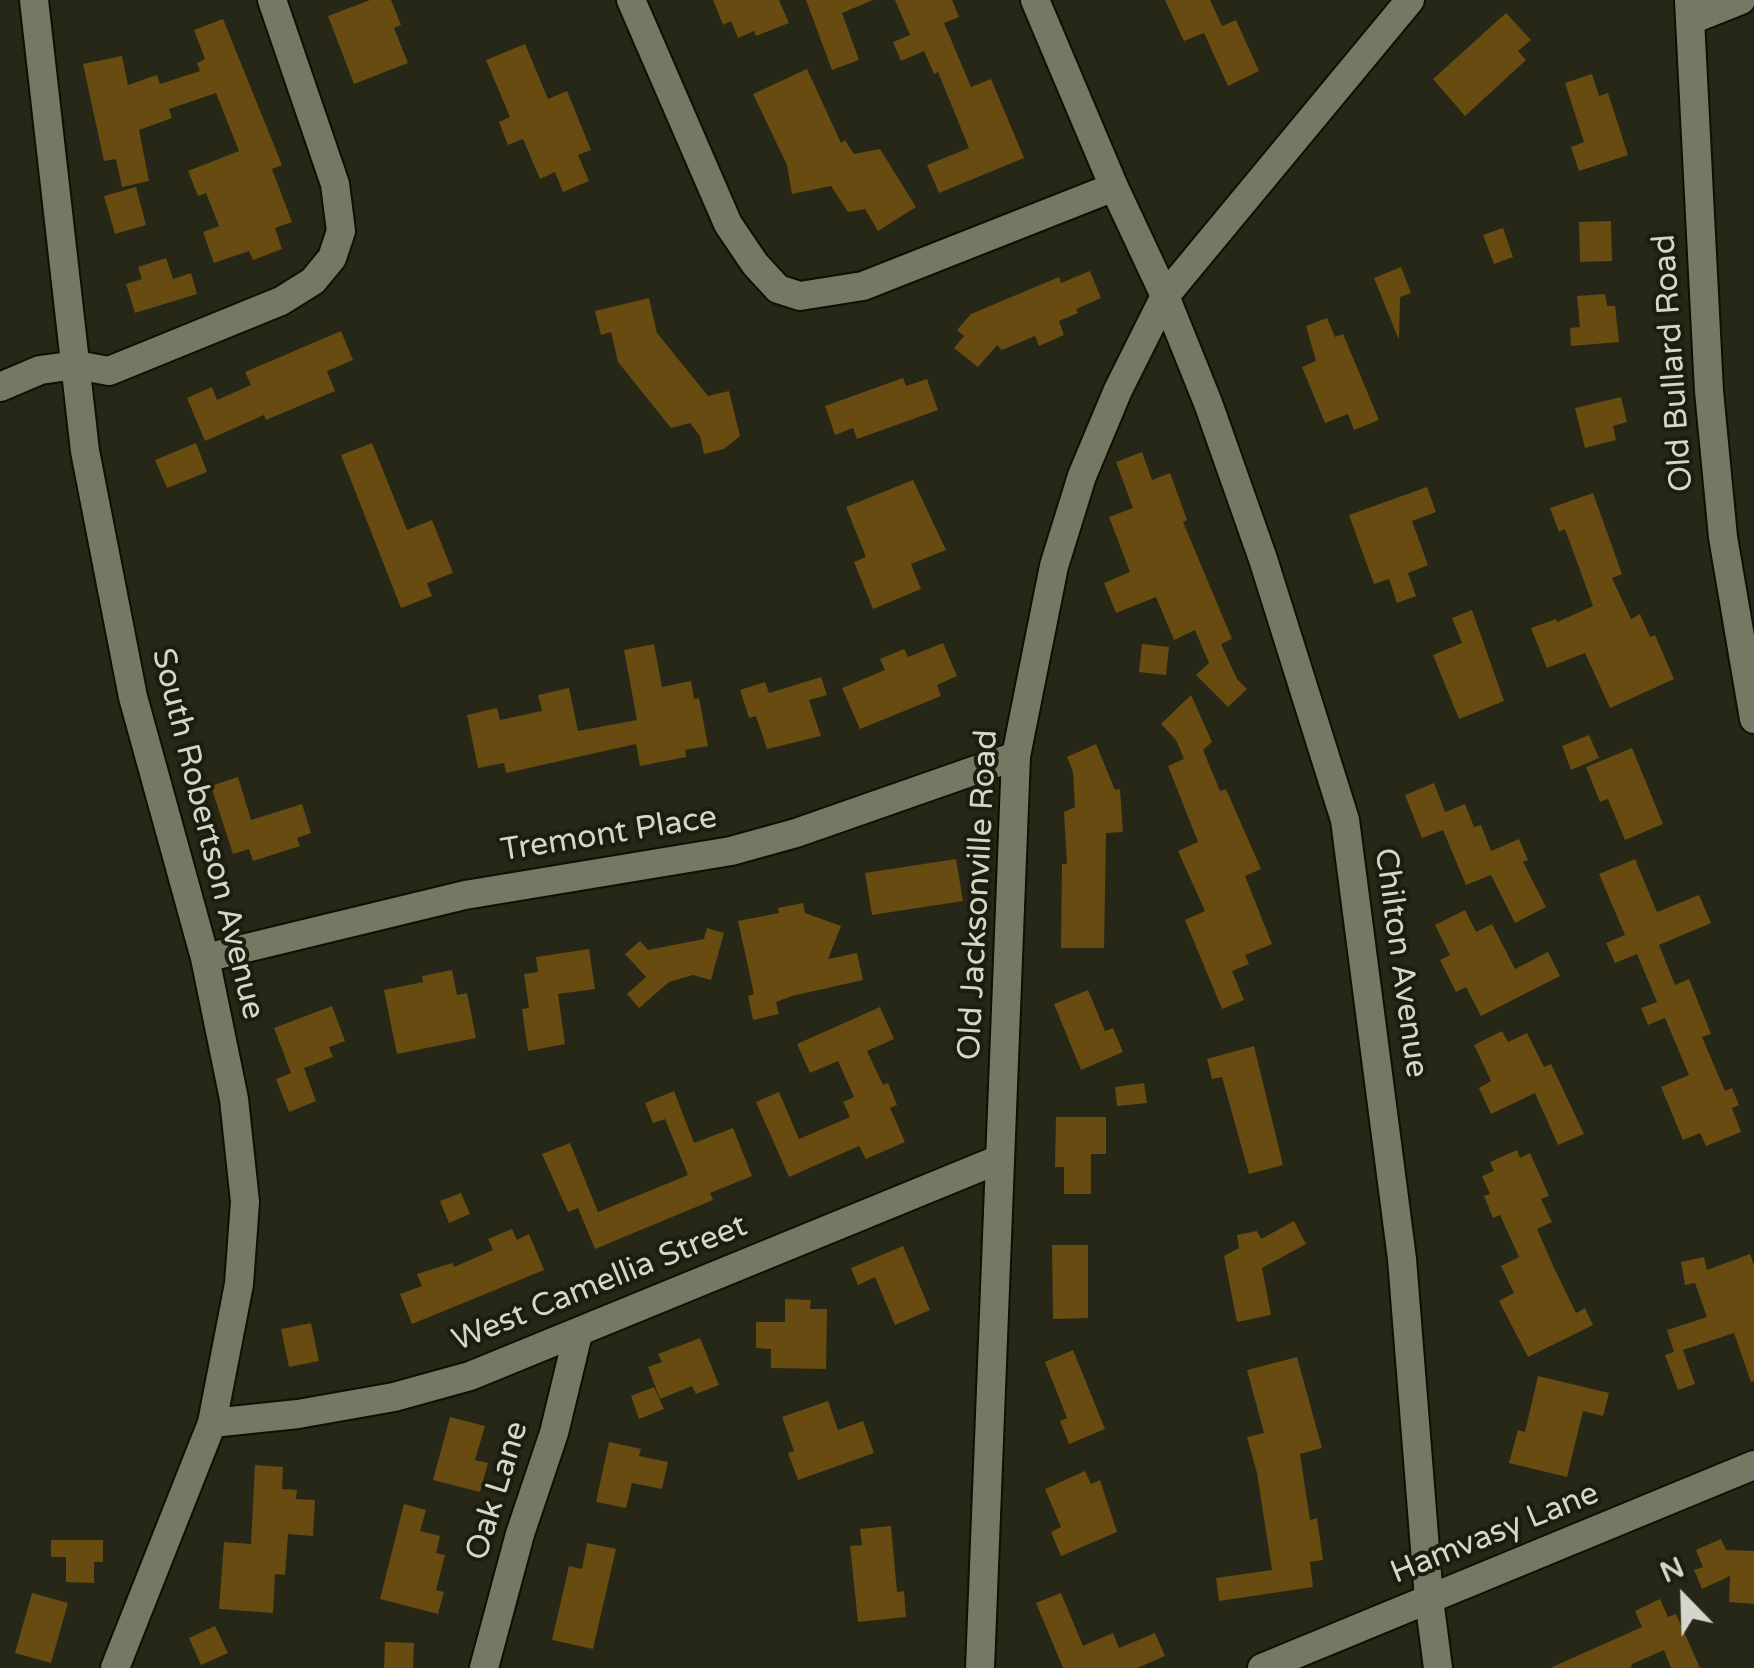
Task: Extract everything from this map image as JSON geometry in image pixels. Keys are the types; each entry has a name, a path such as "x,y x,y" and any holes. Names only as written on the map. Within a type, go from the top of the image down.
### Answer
{"street":[{"name":"South Robertson Avenue","path":"34,0 85,451 132,697 205,958 234,1099 245,1202 238,1284 212,1422 115,1668"},
{"path":"0,387 40,370 76,366 108,372 281,301 313,281 332,258 341,231 335,184 272,0"},
{"path":"630,0 728,224 754,264 778,290 800,296 862,286 1114,187"},
{"name":"Chilton Avenue","path":"1035,0 1208,403 1263,559 1345,820 1402,1259 1428,1599 1438,1668"},
{"name":"Old Jacksonville Road","path":"980,1668 1016,756 1054,566 1076,494 1118,390 1165,296 1410,0"},
{"path":"1690,10 1741,0"},
{"name":"Old Bullard Road","path":"1690,10 1709,391 1723,537 1754,719"},
{"name":"Tremont Place","path":"205,958 466,894 732,851 796,834 1016,756"},
{"name":"West Camellia Street","path":"212,1422 298,1414 394,1397 470,1376 1000,1160"},
{"name":"Oak Lane","path":"484,1668 520,1534 554,1433 578,1334"},
{"name":"Hamvasy Lane","path":"1262,1668 1754,1465"}],"building":[{"path":"370,0 391,0 401,25 394,28 408,63 354,84 328,16"},
{"path":"713,0 779,0 789,23 756,36 754,31 738,38 731,21 723,25"},
{"path":"806,0 873,0 842,13 859,60 832,70"},
{"path":"895,0 952,0 959,17 944,23 971,87 991,79 1024,158 939,193 927,165 969,148 938,72 934,74 924,51 901,61 893,42 910,35"},
{"path":"1165,0 1210,0 1222,26 1236,20 1259,71 1228,86 1204,33 1184,41"},
{"path":"1506,13 1531,40 1518,51 1526,60 1465,116 1433,79"},
{"path":"223,19 282,165 272,169 292,222 275,228 282,249 253,260 249,251 214,263 203,232 219,226 206,193 198,196 188,171 239,151 216,93 169,109 172,118 139,130 149,181 122,187 116,159 104,161 83,64 122,56 128,85 157,75 160,84 200,71 197,63 205,59 194,30"},
{"path":"525,44 548,99 567,91 591,150 578,155 589,181 563,192 555,172 540,179 523,139 508,145 499,122 510,117 486,60"},
{"path":"807,69 841,143 845,140 854,154 880,149 916,207 878,231 865,209 848,212 831,186 792,194 787,165 753,94"},
{"path":"1592,74 1599,96 1608,93 1628,155 1579,171 1571,147 1584,142 1565,83"},
{"path":"136,187 146,225 115,234 104,196"},
{"path":"1611,221 1612,261 1580,262 1579,222"},
{"path":"1503,228 1513,257 1494,264 1483,235"},
{"path":"166,258 173,279 191,273 197,294 135,313 126,284 142,279 138,267"},
{"path":"1401,267 1411,293 1400,297 1399,340 1374,278"},
{"path":"1090,271 1101,298 1059,321 1064,335 1039,346 1035,336 1002,350 997,345 978,367 954,348 964,336 957,330 971,314 1059,277 1061,283"},
{"path":"1605,294 1607,306 1615,306 1619,342 1571,346 1570,328 1580,327 1577,296"},
{"path":"649,298 657,333 708,396 729,391 740,436 724,449 704,454 700,436 690,423 671,428 618,362 611,332 601,335 595,311"},
{"path":"1327,318 1335,337 1343,334 1379,420 1354,430 1348,414 1325,423 1302,367 1316,361 1306,326"},
{"path":"341,331 353,360 327,371 335,391 266,420 264,415 205,441 187,398 212,387 217,400 251,385 245,372"},
{"path":"903,378 906,386 927,379 938,410 857,439 853,428 835,435 825,406"},
{"path":"1621,397 1627,422 1613,426 1616,440 1585,448 1575,408"},
{"path":"196,443 207,472 167,488 155,460"},
{"path":"372,443 407,530 432,520 453,573 427,583 432,596 401,608 341,455"},
{"path":"1142,452 1152,480 1170,473 1187,520 1183,522 1232,639 1221,644 1237,679 1247,689 1228,707 1196,675 1209,663 1195,630 1174,640 1156,597 1116,613 1104,583 1130,572 1109,517 1133,508 1116,462"},
{"path":"913,480 946,550 911,564 921,589 873,609 854,562 866,557 846,507"},
{"path":"1427,487 1436,512 1412,521 1428,565 1408,573 1416,596 1397,603 1389,579 1374,584 1349,515"},
{"path":"1593,493 1622,574 1612,578 1631,619 1640,614 1650,637 1655,635 1674,679 1610,708 1585,653 1547,668 1531,628 1556,619 1557,622 1593,606 1565,529 1559,532 1550,508"},
{"path":"1472,610 1504,701 1459,719 1433,655 1462,643 1452,618"},
{"path":"943,643 957,676 937,685 941,696 860,729 842,688 885,670 880,659 904,649 908,657"},
{"path":"654,644 662,687 691,681 694,699 699,698 708,746 685,750 686,757 640,766 636,744 506,773 504,763 478,768 467,715 497,708 500,720 542,711 538,695 569,688 578,731 637,720 624,650"},
{"path":"1142,644 1169,647 1166,675 1139,672"},
{"path":"821,677 827,695 809,700 821,736 767,749 756,716 749,718 740,690 765,682 769,693"},
{"path":"1191,695 1212,742 1203,750 1220,791 1226,789 1261,869 1245,876 1272,944 1245,955 1249,964 1232,971 1244,1000 1222,1009 1185,920 1205,911 1178,851 1198,842 1168,766 1184,759 1176,740 1161,724"},
{"path":"1589,735 1599,758 1571,770 1562,746"},
{"path":"1096,744 1115,790 1120,789 1123,832 1106,833 1104,948 1061,948 1062,864 1067,864 1064,812 1075,807 1073,772 1067,757"},
{"path":"1632,748 1663,824 1625,840 1608,799 1600,802 1586,767"},
{"path":"238,777 251,820 302,804 311,833 297,838 300,846 253,861 249,849 233,854 211,786"},
{"path":"1434,783 1445,812 1465,804 1474,827 1481,825 1491,851 1519,839 1528,860 1523,862 1546,907 1515,923 1491,875 1466,885 1443,830 1422,838 1405,795"},
{"path":"956,859 963,901 872,915 865,873"},
{"path":"1635,859 1657,912 1699,895 1711,923 1659,945 1675,985 1689,979 1711,1034 1702,1037 1725,1091 1732,1088 1739,1105 1732,1108 1741,1132 1706,1146 1700,1133 1683,1140 1661,1087 1689,1075 1665,1018 1648,1025 1641,1008 1657,1002 1637,954 1615,963 1606,943 1625,935 1599,874"},
{"path":"803,903 805,913 841,926 828,959 857,953 863,980 792,996 776,1002 779,1014 753,1020 748,996 754,994 738,921 779,913 778,908"},
{"path":"1465,910 1476,932 1492,924 1515,969 1548,952 1560,976 1481,1016 1466,987 1456,992 1440,960 1450,955 1435,925"},
{"path":"707,928 724,933 711,980 693,975 669,982 639,1008 627,994 646,977 625,954 640,941 648,950 704,939"},
{"path":"589,949 595,989 558,994 565,1044 528,1051 522,1009 529,1008 524,974 538,972 536,957"},
{"path":"452,970 457,995 467,993 476,1038 397,1054 384,990 423,982 422,976"},
{"path":"1088,990 1105,1031 1113,1028 1123,1052 1081,1070 1054,1004"},
{"path":"332,1006 345,1041 329,1047 333,1057 291,1073 274,1028"},
{"path":"880,1007 894,1039 867,1051 883,1085 888,1083 897,1105 890,1108 905,1142 866,1159 859,1146 789,1177 756,1102 779,1092 799,1139 850,1117 843,1102 854,1097 838,1061 810,1073 797,1044"},
{"path":"1502,1031 1508,1042 1527,1033 1544,1067 1551,1064 1584,1134 1558,1145 1535,1093 1491,1114 1479,1088 1491,1081 1474,1045"},
{"path":"1254,1046 1283,1165 1249,1174 1222,1077 1212,1079 1207,1059"},
{"path":"304,1068 316,1101 289,1112 276,1079"},
{"path":"1144,1083 1147,1103 1117,1106 1115,1087"},
{"path":"674,1091 694,1143 733,1128 752,1176 710,1193 713,1200 595,1249 578,1208 568,1212 542,1154 570,1143 598,1212 688,1175 665,1119 653,1123 645,1103"},
{"path":"1056,1117 1106,1117 1106,1154 1091,1154 1091,1194 1064,1194 1064,1167 1055,1167"},
{"path":"1517,1150 1520,1158 1530,1153 1549,1196 1541,1199 1552,1222 1537,1229 1576,1313 1585,1308 1593,1325 1528,1357 1499,1301 1514,1293 1501,1266 1519,1257 1500,1215 1493,1218 1484,1196 1490,1194 1482,1176 1494,1171 1490,1162"},
{"path":"461,1193 470,1214 449,1223 440,1201"},
{"path":"1294,1221 1306,1244 1262,1268 1271,1315 1237,1322 1224,1256 1239,1248 1237,1235 1257,1231 1261,1239"},
{"path":"512,1229 517,1240 529,1234 544,1270 412,1324 400,1294 422,1286 417,1274 452,1263 454,1267 493,1250 488,1239"},
{"path":"1052,1245 1088,1245 1088,1318 1053,1319"},
{"path":"903,1246 930,1310 895,1325 875,1277 858,1285 851,1268"},
{"path":"1750,1254 1754,1265 1754,1381 1751,1382 1734,1333 1683,1350 1695,1384 1678,1390 1665,1355 1674,1352 1667,1330 1707,1317 1695,1283 1685,1285 1681,1262 1704,1257 1707,1270"},
{"path":"785,1299 811,1300 810,1309 827,1309 826,1369 771,1368 771,1349 756,1348 756,1322 785,1322"},
{"path":"311,1323 319,1361 289,1367 281,1329"},
{"path":"700,1338 719,1385 696,1394 692,1386 660,1399 648,1367 662,1362 658,1354"},
{"path":"1073,1350 1105,1429 1069,1444 1060,1421 1067,1418 1045,1362"},
{"path":"1297,1357 1322,1448 1300,1454 1310,1520 1317,1518 1323,1560 1310,1562 1313,1587 1219,1601 1216,1578 1272,1570 1257,1473 1247,1437 1264,1433 1247,1370"},
{"path":"1538,1376 1609,1393 1603,1416 1583,1411 1567,1477 1509,1463 1518,1430 1525,1432"},
{"path":"654,1387 664,1409 639,1419 631,1396"},
{"path":"828,1401 838,1430 863,1421 874,1453 798,1480 788,1453 794,1451 782,1417"},
{"path":"450,1417 485,1426 475,1460 488,1463 480,1492 433,1480"},
{"path":"609,1442 641,1449 639,1456 668,1462 662,1489 632,1483 626,1508 596,1502"},
{"path":"255,1465 283,1467 282,1489 297,1490 296,1499 315,1500 313,1536 288,1534 285,1575 275,1574 273,1613 219,1609 224,1542 251,1544"},
{"path":"1085,1471 1091,1484 1100,1480 1117,1532 1061,1556 1051,1532 1061,1527 1045,1489"},
{"path":"404,1504 426,1510 420,1531 440,1536 436,1553 445,1555 436,1590 444,1592 438,1614 380,1599"},
{"path":"891,1526 897,1592 904,1591 906,1617 858,1622 850,1546 862,1545 860,1529"},
{"path":"1721,1539 1726,1550 1754,1551 1754,1604 1729,1602 1730,1576 1702,1589 1694,1570 1703,1567 1696,1550"},
{"path":"51,1540 103,1540 103,1562 94,1562 94,1583 66,1582 66,1557 51,1557"},
{"path":"587,1543 616,1549 593,1649 552,1640 569,1566 582,1569"},
{"path":"32,1593 68,1603 51,1663 15,1653"},
{"path":"1061,1593 1083,1646 1113,1633 1119,1648 1155,1633 1165,1656 1137,1668 1063,1668 1036,1603"},
{"path":"1660,1599 1668,1617 1676,1614 1700,1668 1671,1668 1664,1650 1632,1664 1631,1668 1550,1668 1642,1627 1635,1611"},
{"path":"215,1626 228,1653 201,1665 189,1638"},
{"path":"385,1642 414,1643 413,1668 384,1668"}]}
